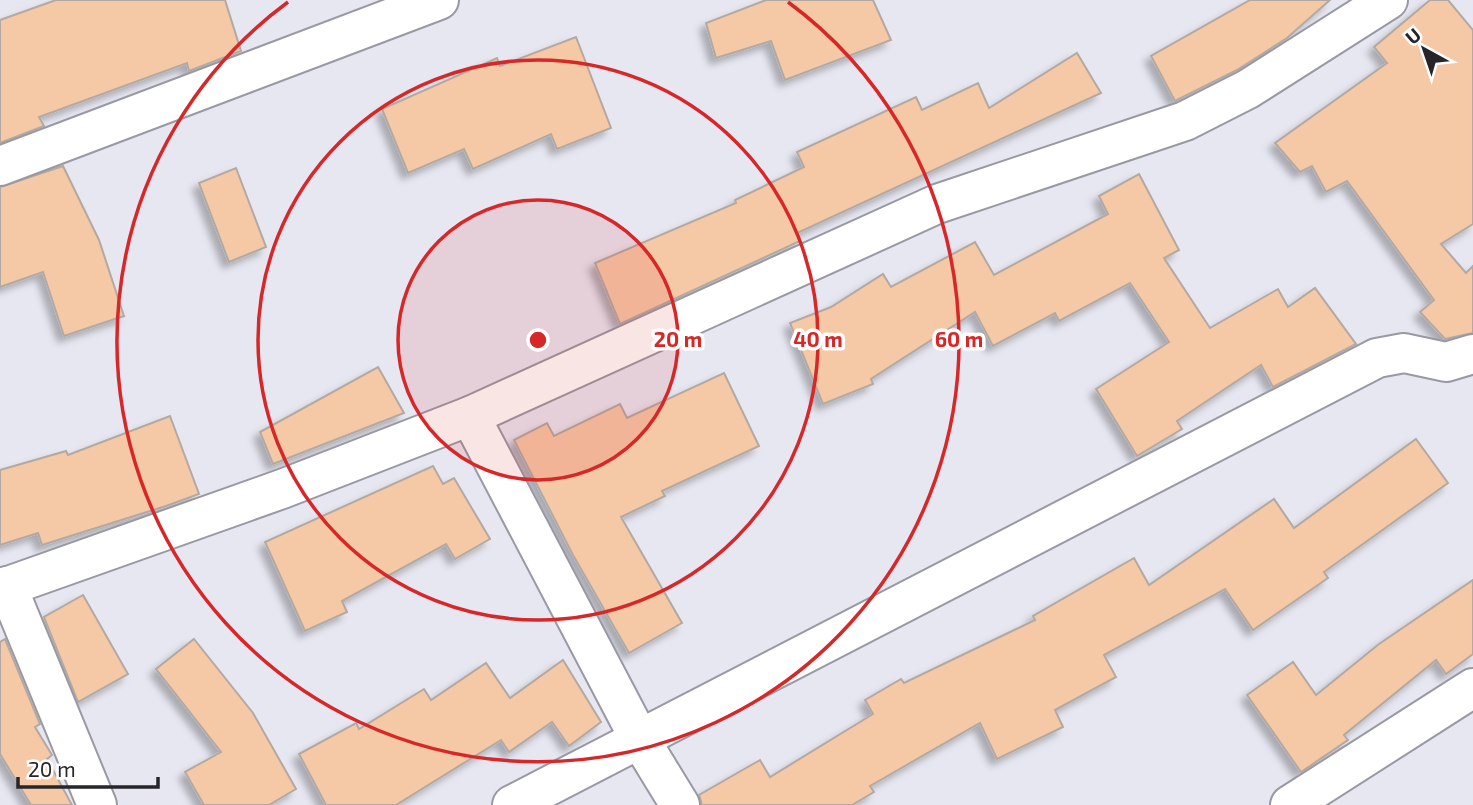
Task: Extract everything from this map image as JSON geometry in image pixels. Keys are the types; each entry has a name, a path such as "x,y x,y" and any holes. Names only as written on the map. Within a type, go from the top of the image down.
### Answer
{"street":[{"path":"0,166 439,0"},
{"path":"97,805 3,588 282,489 470,416 937,204 1185,121 1248,89 1388,0"},
{"path":"512,805 1377,358 1404,353 1446,362 1473,354"},
{"path":"470,416 639,738 680,805"},
{"path":"1290,805 1473,688"}],"building":[{"path":"56,0 225,0 241,51 189,71 187,63 39,117 44,126 0,143 0,20"},
{"path":"766,0 873,0 891,40 785,80 771,41 716,58 706,23"},
{"path":"1250,0 1330,0 1287,38 1237,70 1175,101 1151,56"},
{"path":"1430,0 1448,0 1473,30 1473,224 1441,244 1466,273 1473,266 1473,333 1445,339 1420,312 1434,300 1347,181 1326,192 1312,166 1300,172 1275,143 1387,63 1374,47"},
{"path":"576,37 611,128 557,149 551,134 473,169 464,149 408,173 382,109 497,58 500,66"},
{"path":"1077,53 1101,93 797,233 800,241 620,324 595,263 736,203 735,200 804,167 797,152 916,97 922,110 978,83 989,108"},
{"path":"63,166 99,240 124,316 64,336 43,272 0,287 0,187"},
{"path":"236,168 266,247 229,262 199,183"},
{"path":"1139,174 1179,250 1164,258 1210,328 1278,289 1288,307 1315,288 1356,344 1273,387 1261,365 1177,421 1182,429 1137,456 1096,389 1169,342 1130,283 1059,321 1055,313 993,346 975,312 871,379 873,384 823,404 790,323 831,307 883,274 891,287 975,242 994,275 1108,214 1099,196"},
{"path":"378,367 404,413 273,464 260,432"},
{"path":"724,373 759,446 662,491 665,496 621,517 682,623 629,653 573,555 514,440 547,423 554,436 620,404 627,418"},
{"path":"170,416 199,494 42,545 38,533 0,545 0,470 66,451 68,455"},
{"path":"1416,439 1448,483 1324,572 1328,578 1253,630 1225,589 1104,655 1116,677 1055,710 1063,727 997,759 980,723 870,786 874,792 852,805 702,805 699,795 760,760 770,777 873,714 865,700 901,679 904,683 1035,620 1033,616 1134,558 1149,585 1274,499 1294,528"},
{"path":"433,466 443,484 454,478 490,539 455,559 446,544 342,601 347,612 305,631 265,542"},
{"path":"1473,580 1473,654 1446,674 1436,660 1344,735 1348,740 1301,772 1247,695 1293,662 1316,695 1379,644"},
{"path":"83,595 128,674 78,702 44,617"},
{"path":"5,639 40,724 35,727 52,755 47,759 72,805 31,805 0,754 0,642"},
{"path":"194,639 253,713 296,789 269,805 204,805 185,772 221,752 156,669"},
{"path":"563,660 601,722 569,746 552,722 509,752 501,740 396,805 326,805 299,754 356,723 359,729 424,689 431,700 486,663 510,698"}]}
